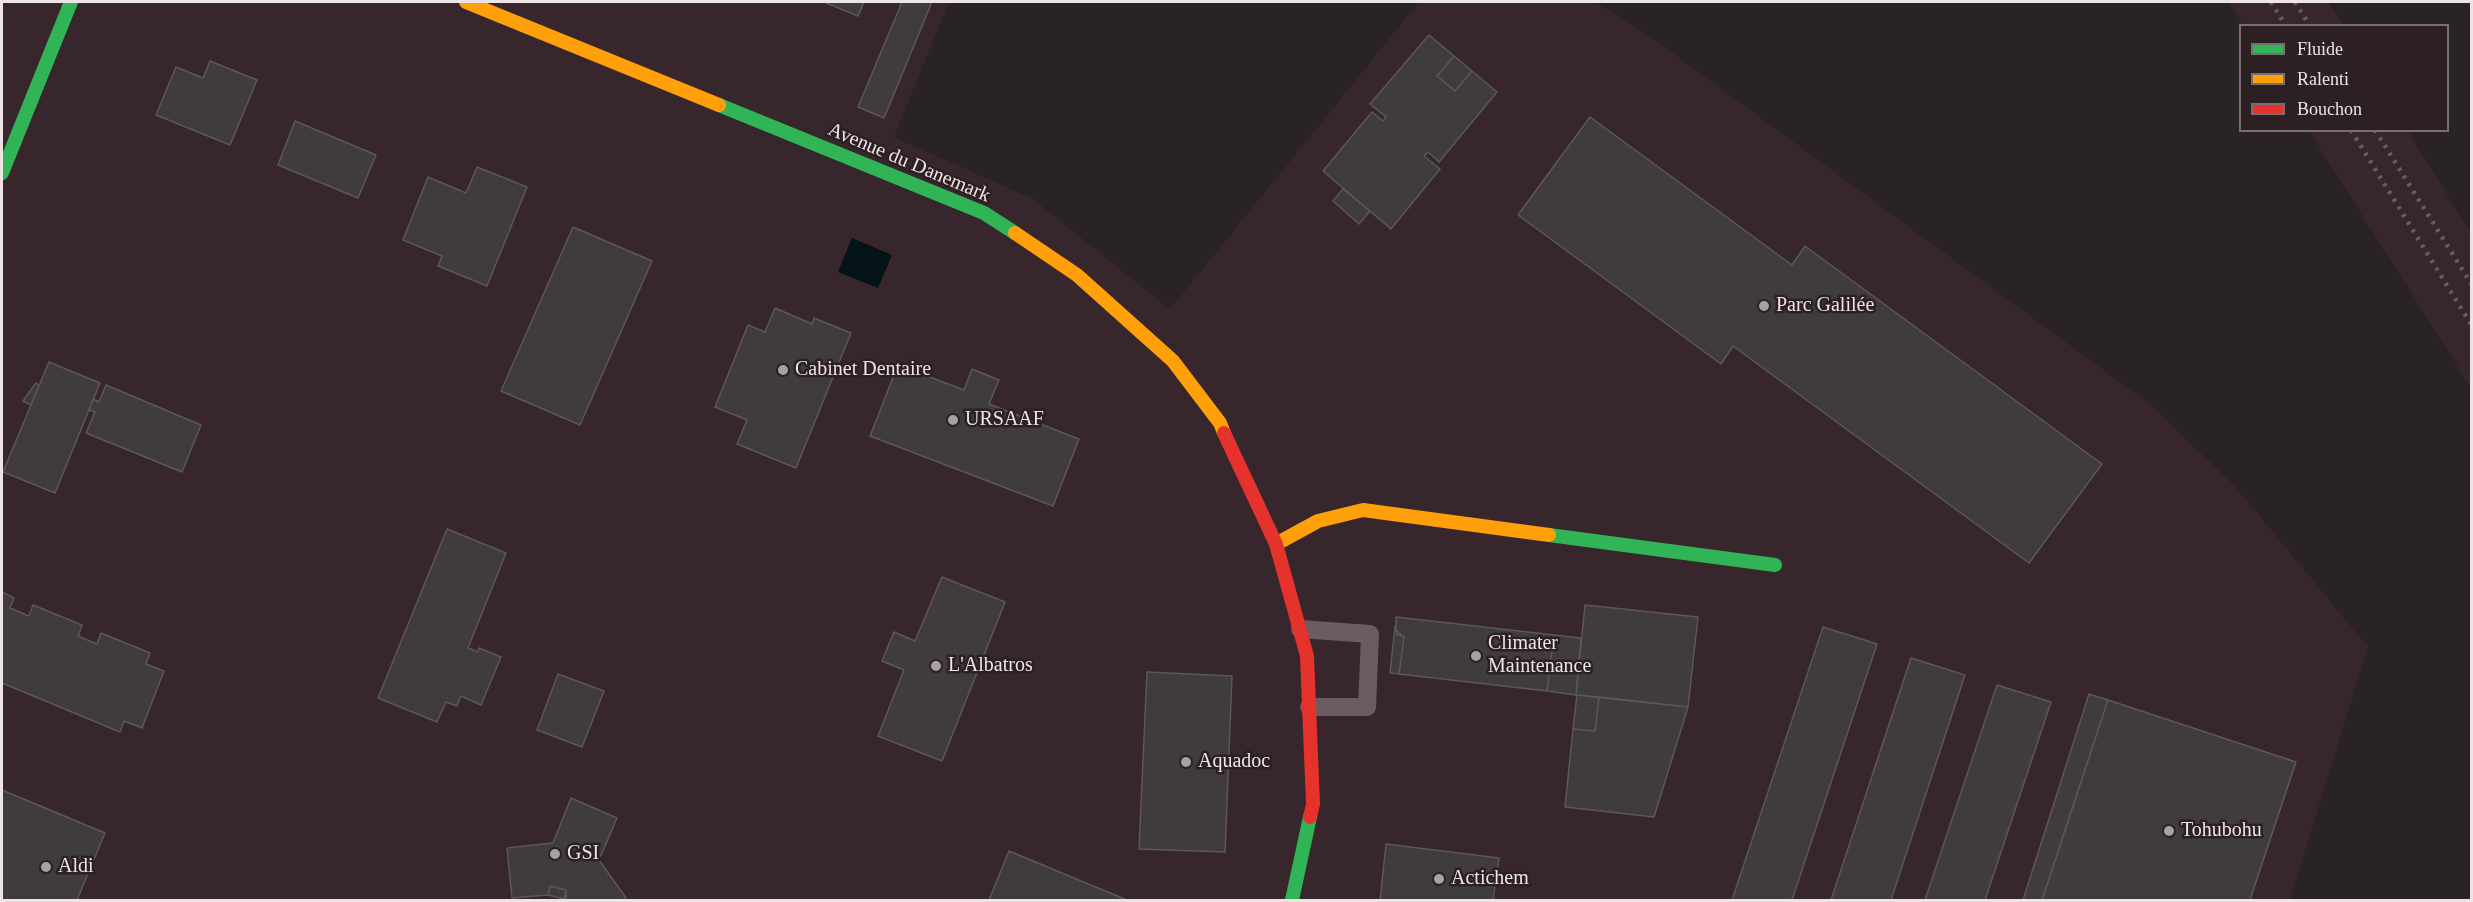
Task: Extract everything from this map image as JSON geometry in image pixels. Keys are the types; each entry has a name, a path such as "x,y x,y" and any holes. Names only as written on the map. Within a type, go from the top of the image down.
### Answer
{"street":[{"path":"2,173 71,2"},
{"name":"Avenue du Danemark","path":"466,2 984,213 1077,275 1173,361 1220,423 1276,544 1307,656 1312,804 1292,900"},
{"path":"1276,544 1318,521 1363,510 1775,565"}],"lane":[{"path":"1300,629 1370,634 1367,707 1309,707"}],"shaded area":[{"path":"2,2 949,2 894,137 1033,199 1170,309 1419,2 1595,2 1644,32 2150,404 2235,486 2368,647 2290,900 2,900"},
{"path":"2228,2 2328,2 2342,24 2242,24"},
{"path":"2310,132 2409,132 2471,233 2471,388"},
{"path":"852,238 892,255 878,288 838,272"}],"building":[{"path":"824,2 864,2 858,16"},
{"path":"902,2 932,2 884,118 858,107"},
{"path":"1429,35 1454,56 1437,76 1455,91 1472,71 1497,92 1439,162 1428,152 1424,156 1440,169 1391,229 1323,171 1372,112 1383,121 1386,117 1370,104"},
{"path":"1454,56 1472,71 1455,91 1437,76"},
{"path":"210,61 257,80 230,145 156,115 176,67 203,78"},
{"name":"Parc Galilée","path":"1590,117 1792,265 1805,246 2102,464 2029,563 1733,346 1721,364 1518,215"},
{"path":"295,121 376,155 358,198 278,165"},
{"path":"477,167 527,187 487,286 438,266 442,256 403,240 428,177 466,193"},
{"path":"1343,189 1370,211 1359,224 1333,201"},
{"path":"573,227 652,261 580,425 501,391"},
{"name":"Cabinet Dentaire","path":"775,308 812,324 814,318 851,333 796,468 737,444 747,420 715,407 748,325 765,332"},
{"path":"49,362 100,383 55,493 3,472"},
{"name":"URSAAF","path":"898,365 964,390 972,369 999,380 989,404 1079,439 1053,506 870,436"},
{"path":"36,383 39,385 31,405 23,401"},
{"path":"106,385 201,425 182,472 86,433 95,412 89,410 93,399 99,402"},
{"path":"447,529 506,553 468,648 478,652 479,648 501,657 481,705 461,696 457,706 446,702 437,722 378,698"},
{"name":"L'Albatros","path":"942,577 1005,602 942,761 878,736 904,670 882,661 894,632 915,641"},
{"path":"2,592 14,598 10,608 29,616 33,605 82,625 78,636 97,644 101,633 150,653 146,664 164,671 142,728 124,721 120,732 2,683"},
{"path":"1585,605 1698,617 1688,707 1576,695"},
{"name":"Climater Maintenance","path":"1396,617 1554,635 1547,691 1399,674 1404,637 1396,630"},
{"path":"1395,626 1397,634 1404,637 1399,674 1390,673"},
{"path":"1823,627 1877,644 1792,900 1732,900"},
{"path":"1554,635 1581,638 1576,695 1547,691"},
{"path":"1911,658 1965,675 1891,900 1831,900"},
{"name":"Aquadoc","path":"1147,672 1232,676 1225,852 1139,849"},
{"path":"558,674 604,691 582,747 537,730"},
{"path":"1997,685 2051,702 1985,900 1925,900"},
{"path":"2089,694 2108,700 2042,900 2023,900"},
{"path":"1577,695 1599,697 1595,731 1573,729"},
{"path":"1599,697 1688,707 1654,817 1565,807 1573,729 1595,731"},
{"name":"Tohubohu","path":"2108,700 2296,762 2250,900 2042,900"},
{"name":"Aldi","path":"2,790 105,833 77,900 2,900"},
{"name":"GSI","path":"571,798 617,818 599,860 626,898 623,900 566,900 566,890 550,886 548,895 512,898 507,848 553,843"},
{"name":"Actichem","path":"1386,844 1499,858 1493,900 1380,900"},
{"path":"1009,851 1127,900 989,900"},
{"path":"550,886 566,890 564,899 548,895"}],"railway":[{"path":"2271,2 2285,24"},
{"path":"2295,2 2309,24"},
{"path":"2352,132 2472,326"},
{"path":"2376,132 2472,285"}],"traffic: fast":[{"path":"2,173 71,2"},
{"path":"719,105 984,213 1015,233"},
{"path":"1549,535 1775,565"},
{"path":"1292,900 1310,817"}],"traffic: slow":[{"path":"466,2 719,105"},
{"path":"1015,233 1077,275 1173,361 1220,423 1224,433"},
{"path":"1276,544 1318,521 1363,510 1549,535"}],"traffic: jam":[{"path":"1224,433 1276,544 1307,656 1313,804 1310,817"}],"place":[{"name":"Parc Galilée","path":"1764,306"},
{"name":"Cabinet Dentaire","path":"783,370"},
{"name":"URSAAF","path":"953,420"},
{"name":"Climater Maintenance","path":"1476,656"},
{"name":"L'Albatros","path":"936,666"},
{"name":"Aquadoc","path":"1186,762"},
{"name":"Tohubohu","path":"2169,831"},
{"name":"GSI","path":"555,854"},
{"name":"Aldi","path":"46,867"},
{"name":"Actichem","path":"1439,879"}]}
